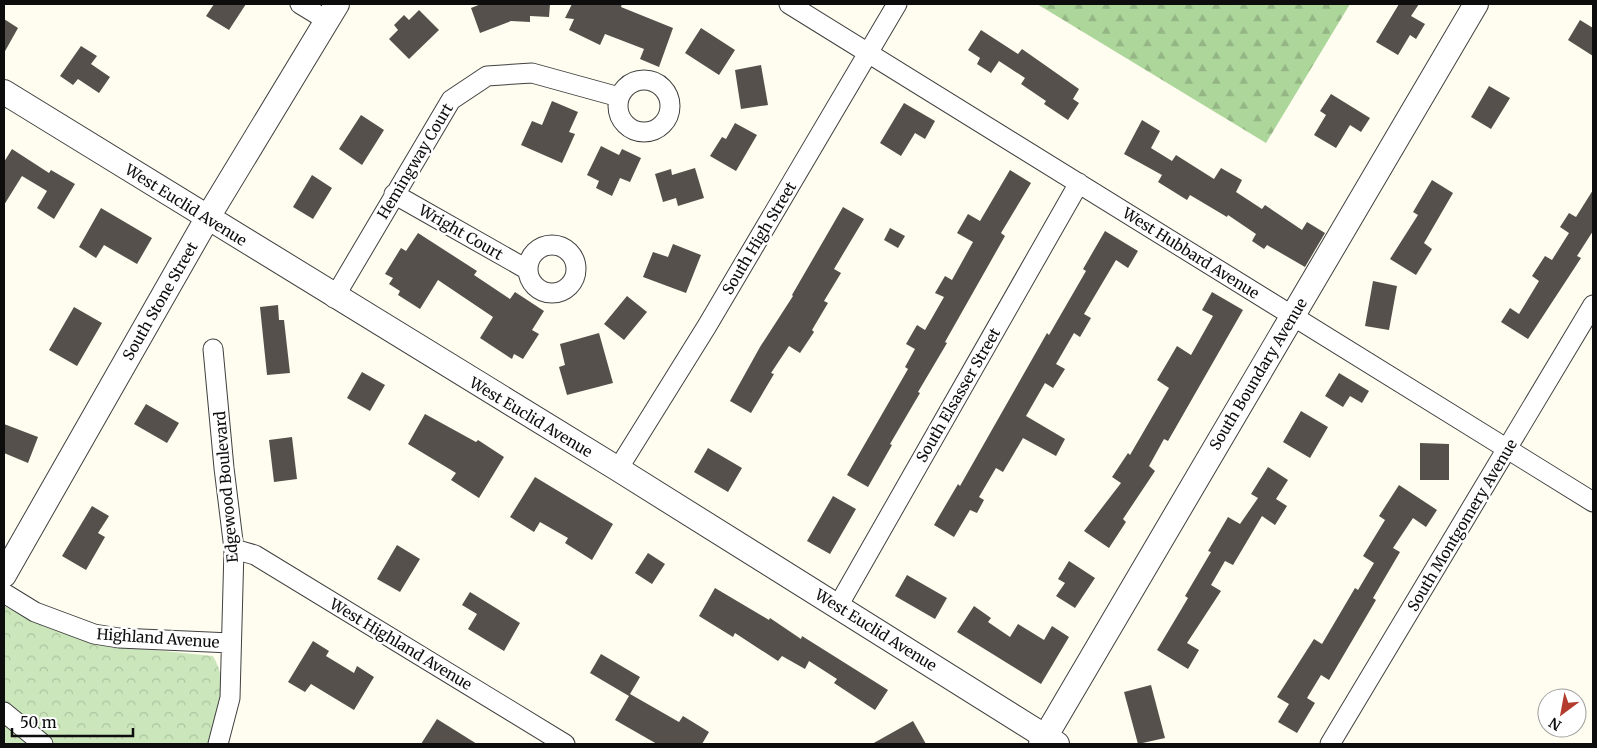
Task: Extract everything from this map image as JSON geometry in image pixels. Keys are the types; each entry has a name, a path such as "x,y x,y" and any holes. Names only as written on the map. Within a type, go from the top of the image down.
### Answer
{"street":[{"path":"300,4 332,12"},
{"name":"West Hubbard Avenue","path":"789,4 1593,502"},
{"name":"South High Street","path":"618,470 707,326 897,4"},
{"name":"South Boundary Avenue","path":"1043,742 1476,4"},
{"name":"South Stone Street","path":"4,575 208,218 332,12"},
{"name":"Hemingway Court","path":"334,298 451,100 488,76 532,72 619,96"},
{"name":"West Euclid Avenue","path":"4,92 334,298 838,606 1043,742"},
{"name":"South Elsasser Street","path":"838,606 1079,183"},
{"name":"Wright Court","path":"394,194 528,270"},
{"name":"South Montgomery Avenue","path":"1330,744 1593,305"},
{"name":"Edgewood Boulevard","path":"213,349 234,549 230,698 218,744"},
{"name":"West Highland Avenue","path":"234,549 255,555 565,744"},
{"name":"Highland Avenue","path":"4,593 35,612 94,634 119,638 231,643"},
{"path":"4,712 43,744"}],"green space":[{"path":"1037,4 1350,4 1266,143"},
{"path":"4,606 48,627 94,644 213,656 221,678 222,689 219,710 208,744 4,744"}],"building":[{"path":"214,4 246,4 229,30 206,16"},
{"path":"481,4 550,4 549,17 530,16 530,22 511,21 480,33 471,8"},
{"path":"572,4 622,4 621,7 673,28 659,67 640,59 644,49 605,34 600,45 569,30 574,19 565,18"},
{"path":"1399,4 1419,4 1411,16 1425,24 1416,39 1410,35 1398,55 1376,42"},
{"path":"419,10 439,30 409,59 389,39 398,30 394,25 404,15 409,20"},
{"path":"4,19 18,28 4,53"},
{"path":"1580,20 1593,28 1593,56 1568,40"},
{"path":"701,28 735,50 719,75 685,53"},
{"path":"981,30 1018,54 1022,49 1079,89 1073,99 1079,103 1068,120 1044,104 1046,101 1021,84 1025,78 999,61 991,73 977,64 980,58 968,50"},
{"path":"81,46 97,56 91,64 110,77 99,93 78,79 73,85 60,76"},
{"path":"761,65 768,105 741,109 735,70"},
{"path":"1489,86 1510,98 1491,129 1471,117"},
{"path":"1331,94 1370,118 1361,132 1350,125 1336,148 1314,135 1326,115 1320,111"},
{"path":"552,101 578,112 569,132 575,134 562,163 521,145 532,121 542,125"},
{"path":"904,103 935,121 925,139 915,133 901,156 880,143"},
{"path":"361,115 384,130 362,165 339,149"},
{"path":"1142,120 1160,131 1151,148 1172,161 1176,155 1214,179 1221,168 1242,180 1236,192 1262,209 1265,205 1302,230 1307,222 1325,233 1305,267 1267,245 1264,249 1252,241 1256,234 1228,215 1227,217 1190,195 1187,200 1158,182 1162,175 1124,154"},
{"path":"735,123 757,135 736,171 710,156 722,137 726,139"},
{"path":"601,146 619,155 622,149 641,158 630,182 620,178 612,196 596,188 599,181 587,175"},
{"path":"12,149 49,173 51,170 75,184 54,219 37,208 47,191 22,176 4,205 4,162"},
{"path":"695,168 704,198 678,206 676,198 663,202 655,174 671,169 672,175"},
{"path":"1010,170 1031,183 1001,233 1005,236 945,342 947,343 918,392 920,393 890,444 892,445 868,487 847,475 908,369 905,367 915,349 906,344 917,325 925,330 944,297 935,293 945,276 952,280 973,242 957,233 968,214 980,221"},
{"path":"312,175 332,188 313,219 293,207"},
{"path":"1432,180 1453,193 1424,243 1432,249 1416,275 1390,259 1418,215 1413,212"},
{"path":"1593,190 1593,231 1577,256 1581,258 1528,339 1501,322 1510,308 1519,314 1539,281 1532,276 1545,256 1552,260 1569,233 1560,227 1569,213 1576,217"},
{"path":"843,207 864,219 834,269 841,273 824,301 828,303 812,330 814,332 800,353 789,346 771,373 774,374 751,413 730,401 760,347 793,296"},
{"path":"101,208 152,238 137,264 104,245 96,258 79,247"},
{"path":"890,228 905,236 898,248 884,240"},
{"path":"1105,231 1138,251 1128,268 1116,260 1084,314 1091,318 1080,337 1074,333 1056,364 1065,369 1053,388 1045,383 1026,416 1065,439 1056,456 1023,438 1003,472 996,468 979,497 984,500 977,513 970,510 954,537 934,525 958,484 960,486 1047,333 1049,335 1086,271 1083,269"},
{"path":"418,233 477,271 474,275 510,299 515,292 544,311 532,330 539,334 523,359 514,354 512,359 480,338 493,317 438,280 420,309 398,295 400,291 389,284 393,278 385,274 401,248 406,251"},
{"path":"673,244 701,255 686,293 643,277 653,252 668,257"},
{"path":"1373,281 1397,286 1389,330 1365,326"},
{"path":"1212,292 1243,310 1168,441 1164,439 1149,466 1155,471 1123,519 1126,522 1109,548 1084,531 1121,483 1112,477 1128,453 1130,455 1169,388 1157,380 1177,346 1191,355 1213,316 1202,310"},
{"path":"627,296 647,312 624,340 604,324"},
{"path":"278,305 279,320 284,320 290,373 267,375 260,307"},
{"path":"74,307 102,323 77,366 49,350"},
{"path":"599,333 613,383 567,395 559,367 565,365 560,344"},
{"path":"362,372 385,385 370,411 347,398"},
{"path":"1339,373 1369,391 1362,403 1350,396 1343,407 1325,396"},
{"path":"146,404 179,423 167,443 134,424"},
{"path":"1301,411 1328,427 1310,458 1283,442"},
{"path":"425,414 476,442 478,440 504,457 479,498 451,480 456,473 408,444"},
{"path":"4,424 38,437 28,463 4,453"},
{"path":"292,437 297,479 274,482 269,440"},
{"path":"1420,443 1449,444 1449,480 1420,480"},
{"path":"708,448 742,468 728,492 694,472"},
{"path":"1268,467 1288,480 1276,499 1287,506 1275,525 1262,516 1233,565 1225,561 1211,585 1221,591 1187,643 1199,650 1188,669 1157,650 1188,598 1185,596 1211,552 1208,551 1228,517 1240,524 1258,498 1251,494"},
{"path":"535,477 613,524 592,560 565,543 568,538 540,522 534,532 510,517"},
{"path":"1399,485 1437,510 1426,527 1413,518 1393,548 1400,552 1373,598 1376,600 1329,680 1321,675 1307,698 1315,703 1297,733 1278,722 1289,704 1277,697 1314,639 1322,644 1355,588 1358,590 1374,563 1363,556 1385,520 1379,516"},
{"path":"833,496 856,509 830,554 807,541"},
{"path":"92,506 109,516 98,533 105,537 86,570 62,556"},
{"path":"397,545 420,559 400,592 377,579"},
{"path":"648,553 665,564 652,584 635,573"},
{"path":"1069,561 1095,578 1075,608 1056,596 1065,583 1058,579"},
{"path":"907,575 947,598 935,619 895,596"},
{"path":"715,588 769,620 770,618 801,639 802,636 888,690 875,710 834,683 837,679 809,661 805,669 782,656 778,661 735,633 733,637 699,616"},
{"path":"470,592 520,623 504,651 468,629 477,614 462,605"},
{"path":"974,606 991,618 988,622 1010,637 1018,624 1044,640 1052,626 1069,637 1041,684 957,632"},
{"path":"313,641 329,651 326,656 354,673 357,666 374,677 354,710 311,684 305,692 288,682"},
{"path":"601,654 640,677 630,694 679,722 683,716 709,732 702,744 657,744 615,720 629,696 590,673"},
{"path":"1151,685 1165,738 1138,744 1124,692"},
{"path":"437,719 477,744 421,744"},
{"path":"913,721 926,744 872,744"}]}
